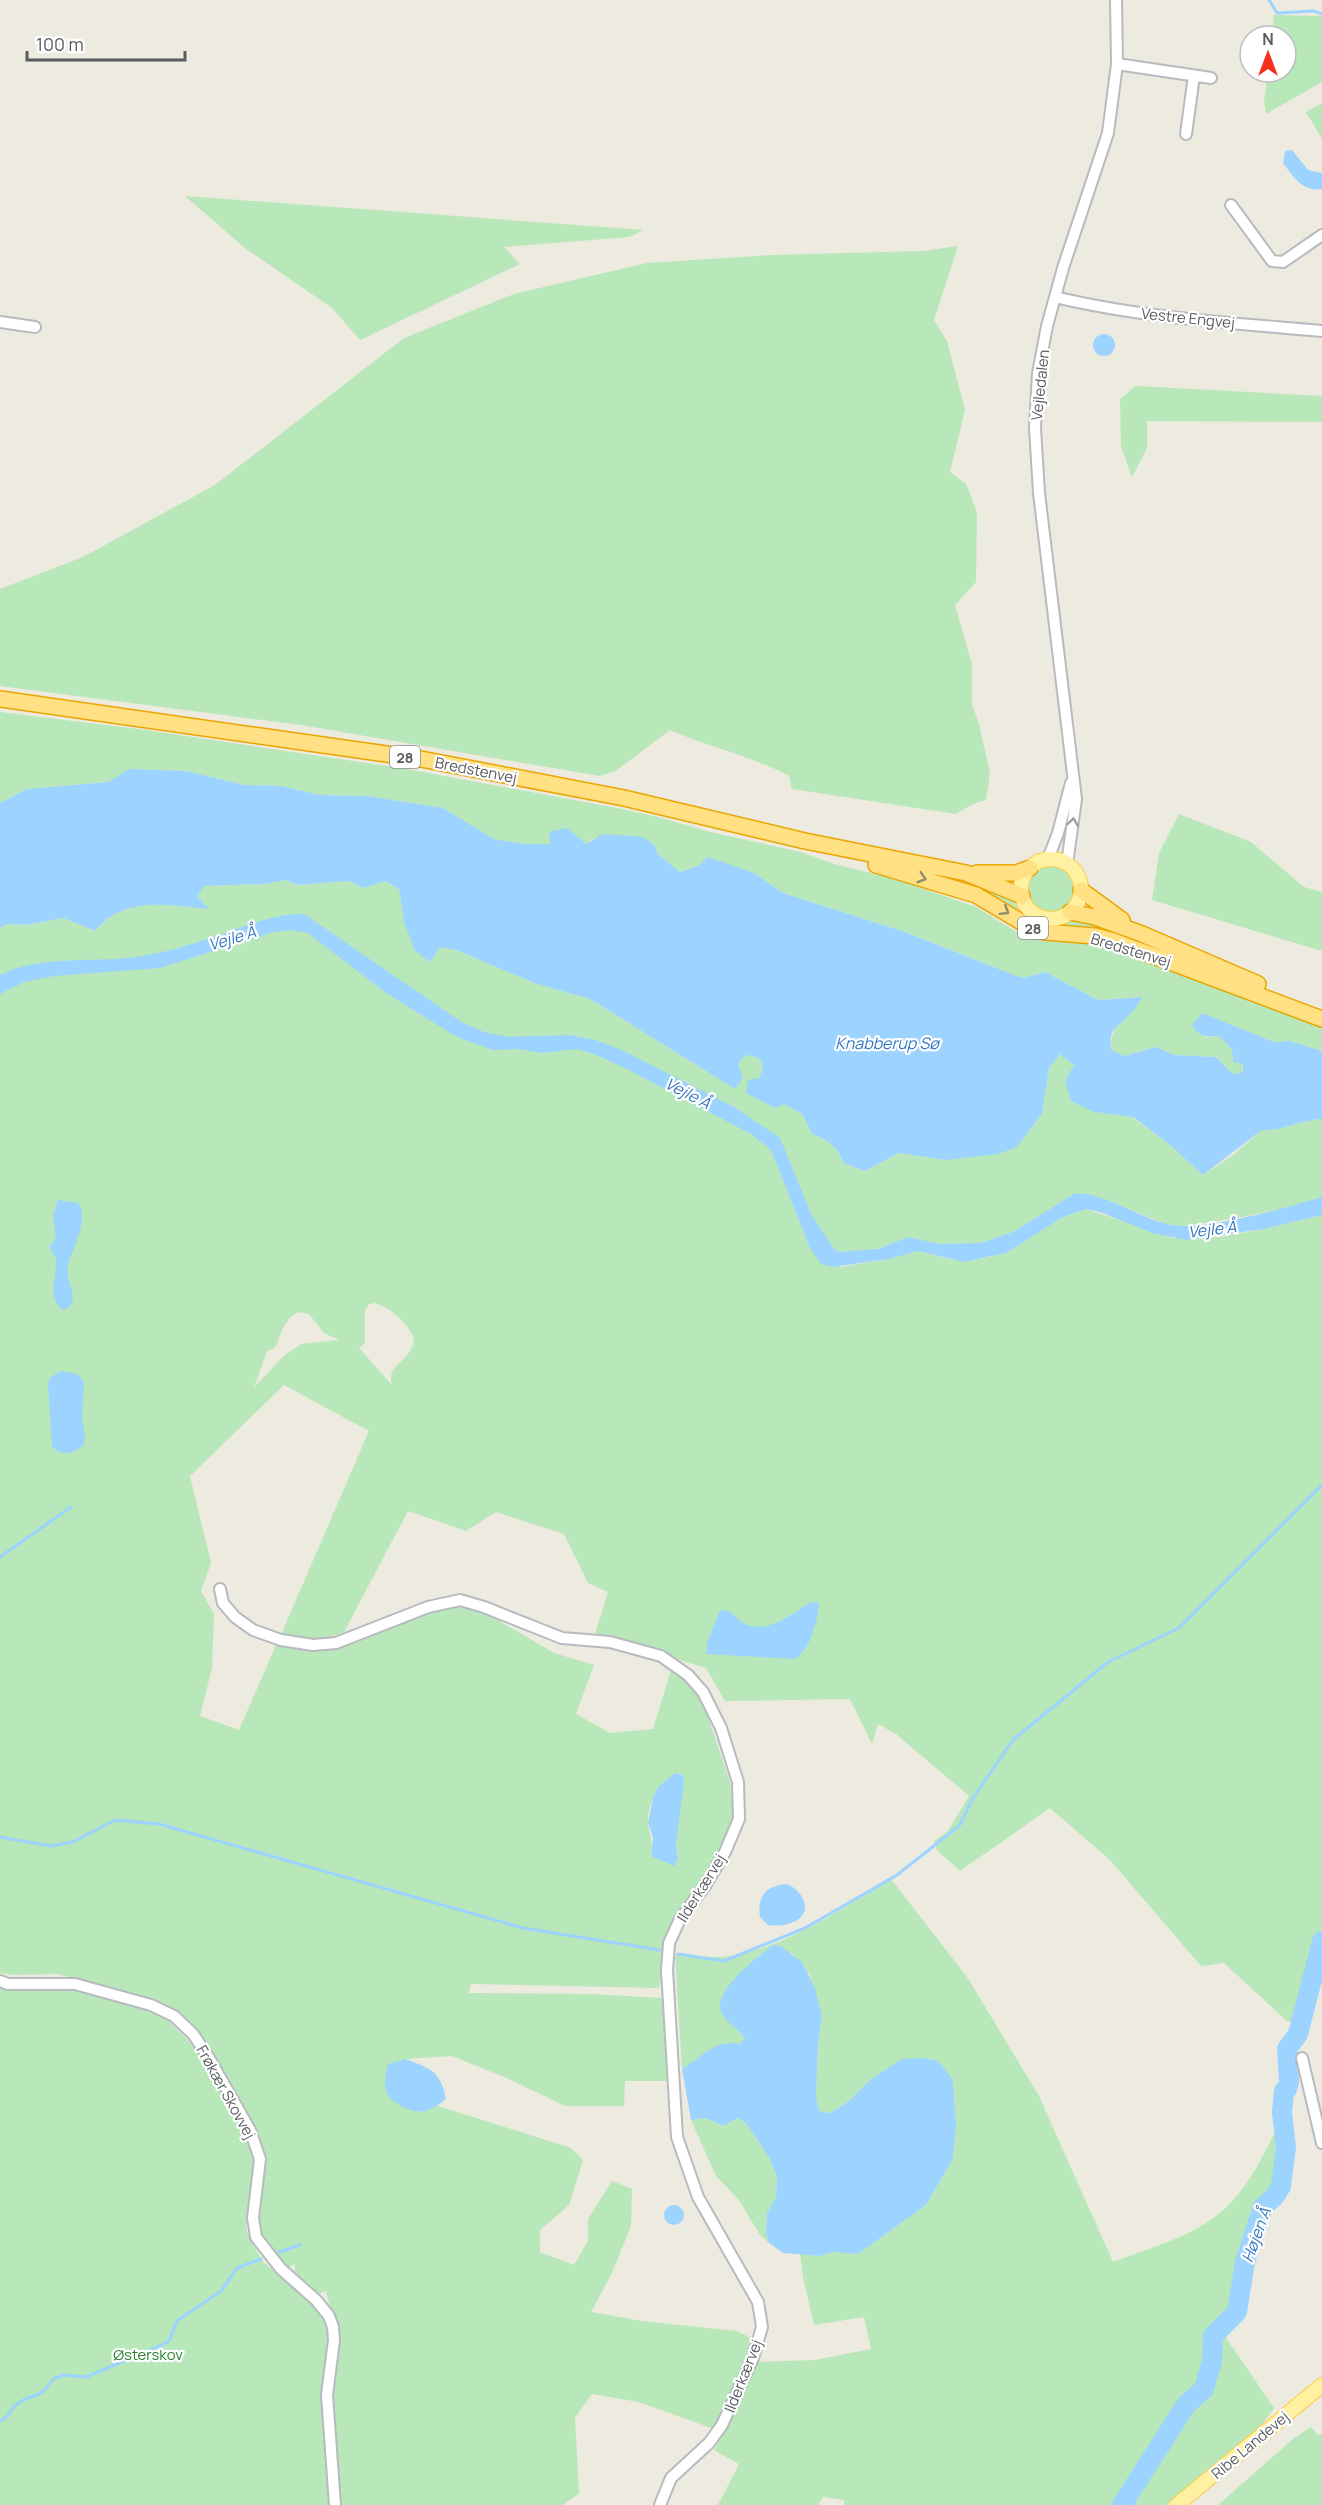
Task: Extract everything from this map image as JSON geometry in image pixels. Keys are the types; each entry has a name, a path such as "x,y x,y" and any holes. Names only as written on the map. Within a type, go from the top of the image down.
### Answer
{"highway":[{"name":"Bredstenvej","path":"0,699 217,728 421,759 624,798 805,841 966,873 1022,896"},
{"name":"Bredstenvej","path":"805,841 976,896 1045,932 1114,941 1322,1018"},
{"name":"Bredstenvej","path":"966,873 1016,873 1030,868"},
{"name":"Bredstenvej","path":"1081,890 1142,934"},
{"name":"Bredstenvej","path":"1070,912 1095,917 1142,934 1322,1011"}],"main road":[{"path":"1048,860 1068,864"},
{"name":"28","path":"1048,860 1030,868 1023,881 1022,896 1033,913 1045,918 1058,918 1070,912"},
{"name":"28","path":"1068,864 1079,878 1081,890"},
{"path":"1070,912 1080,898 1081,890"},
{"name":"Ribe Landevej","path":"1178,2505 1322,2385"}],"street":[{"name":"Vejledalen","path":"1068,864 1076,799 1039,493 1035,428 1038,373 1055,297 1108,133 1117,64 1116,0"},
{"path":"1117,64 1211,78"},
{"path":"1186,134 1194,76"},
{"path":"1231,205 1272,261 1283,262 1322,234"},
{"name":"Vestre Engvej","path":"1055,297 1107,309 1322,331"},
{"path":"0,322 35,327"},
{"name":"Vejledalen","path":"1048,860 1072,779"},
{"name":"Ilderkærvej","path":"220,1589 223,1603 235,1617 253,1630 281,1640 313,1645 336,1642 428,1607 460,1600 476,1604 562,1638 610,1642 661,1656 688,1675 704,1692 738,1782 739,1819 715,1869 680,1919 669,1943 667,1970 677,2137 698,2197 758,2302 762,2327 753,2358 722,2425 709,2443 671,2478 660,2505"},
{"name":"Frøkær Skovvej","path":"0,1981 75,1984 151,2005 174,2016 193,2034 209,2058 250,2130 260,2159 253,2218 256,2237 281,2269 316,2300 329,2316 333,2327 334,2340 327,2395 335,2505"},
{"path":"1302,2058 1322,2143"}],"green space":[{"path":"1274,15 1322,16 1322,82 1266,114 1264,102 1266,84 1298,84 1298,24 1273,24"},
{"path":"1322,103 1322,139 1306,112"},
{"path":"185,196 644,230 629,237 504,247 520,264 360,340 332,308 245,248"},
{"path":"958,246 934,320 947,341 965,410 950,472 966,484 977,512 976,582 955,605 972,664 972,704 990,773 986,800 973,804 956,814 792,789 789,776 775,769 670,730 617,770 600,776 301,725 0,686 0,589 83,557 215,485 404,338 514,294 647,263 771,255 923,251"},
{"path":"1136,386 1322,396 1322,422 1147,421 1147,448 1132,477 1121,446 1120,399"},
{"path":"0,712 146,730 407,769 617,808 801,852 834,864 892,878 976,907 1026,938 1095,943 1126,951 1322,1026 1322,1051 1290,1041 1274,1042 1202,1013 1207,1037 1218,1036 1227,1043 1238,1057 1244,1072 1233,1074 1216,1057 1174,1055 1156,1047 1124,1056 1111,1050 1113,1033 1142,997 1098,1000 1045,972 1022,978 905,932 783,893 754,873 698,866 680,872 658,854 654,845 592,839 586,844 524,844 494,839 443,808 368,796 320,795 281,786 244,785 185,771 129,769 108,782 27,789 0,803"},
{"path":"1179,814 1251,842 1304,887 1322,892 1322,951 1152,900 1159,853"},
{"path":"1051,866 1067,873 1074,889 1067,905 1051,912 1035,905 1028,889 1035,873"},
{"path":"949,878 988,886 1005,894 1018,908 1015,912 948,882"},
{"path":"285,880 298,885 349,881 363,888 384,881 399,889 404,922 429,962 440,946 456,950 537,984 590,999 735,1089 738,1064 743,1056 750,1055 760,1059 763,1068 759,1078 784,1104 802,1114 812,1134 832,1145 844,1163 865,1171 899,1153 945,1160 1038,1119 1042,1114 1049,1068 1060,1053 1074,1065 1094,1112 1132,1117 1170,1145 1203,1175 1233,1155 1262,1130 1278,1129 1322,1119 1322,1197 1291,1207 1181,1226 1166,1224 1112,1202 1075,1193 1015,1231 981,1243 949,1245 927,1242 898,1243 864,1252 838,1252 840,1267 889,1259 918,1251 953,1260 980,1259 1006,1253 1063,1217 1086,1209 1173,1238 1220,1237 1322,1215 1322,1941 1301,2023 1287,2021 1224,1963 1201,1966 1110,1860 1050,1808 960,1871 937,1850 934,1841 948,1831 969,1796 896,1734 878,1724 872,1744 850,1699 725,1701 706,1668 595,1634 608,1592 588,1583 564,1534 496,1512 466,1531 408,1511 344,1632 314,1642 280,1637 369,1431 284,1385 190,1476 211,1563 201,1591 214,1614 212,1668 200,1716 239,1730 277,1643 289,1648 319,1650 442,1608 457,1607 479,1609 554,1653 594,1665 576,1714 610,1733 653,1729 671,1670 686,1681 702,1700 730,1782 734,1818 707,1873 663,1941 658,1988 471,1984 469,1993 590,1994 663,1998 667,2081 625,2081 624,2106 565,2106 509,2079 452,2056 405,2059 422,2112 438,2106 571,2148 583,2160 569,2205 540,2230 540,2252 574,2265 588,2241 588,2219 612,2181 632,2189 631,2226 611,2275 591,2312 642,2321 737,2331 749,2337 752,2343 714,2429 639,2402 592,2394 575,2418 579,2494 562,2505 340,2505 331,2391 336,2349 339,2346 326,2291 318,2294 294,2276 295,2264 287,2268 261,2234 257,2215 265,2166 254,2125 199,2035 146,1998 57,1974 0,1973 0,928 7,924 26,925 63,918 95,931 107,920 133,907 177,905 208,909 196,896 204,886 265,884","holes":["373,1303 398,1316 414,1339 409,1353 392,1372 392,1385 359,1348 365,1343 365,1310","298,1312 309,1314 324,1333 339,1340 301,1344 285,1355 254,1387 267,1351 275,1348 293,1315","675,1773 681,1774 684,1779 676,1845 678,1856 651,1852 648,1815 652,1801 669,1777"]},
{"path":"1084,919 1152,946 1151,950 1062,928 1062,925"},
{"path":"891,1879 967,1977 1039,2096 1113,2262 1184,2235 1222,2211 1247,2183 1278,2126 1289,2153 1288,2177 1257,2233 1245,2277 1240,2313 1222,2332 1274,2408 1259,2429 1166,2505 844,2505 844,2500 823,2497 818,2505 718,2505 739,2464 714,2450 736,2412 758,2362 815,2360 871,2349 864,2317 814,2325 800,2253 820,2256 832,2252 858,2254 926,2205 953,2159 956,2125 953,2080 870,2080 849,2101 830,2113 819,2111 816,2096 818,2044 822,2017 810,1975 792,1953 759,1955 732,2025 745,2038 740,2044 682,2069 675,1954 723,1957 773,1944 814,1925"},
{"name":"Østerskov","path":"0,1986 11,1989 84,1991 158,2011 186,2038 207,2064 254,2152 254,2178 246,2229 253,2245 264,2263 307,2296 321,2311 330,2335 332,2505 0,2505"},
{"path":"706,2118 723,2126 738,2118 746,2123 770,2159 777,2177 776,2198 767,2213 766,2233 769,2243 760,2235 739,2200 716,2176 691,2120"},
{"path":"1311,2427 1318,2435 1322,2434 1322,2505 1218,2505 1293,2439"}],"water":[{"path":"1292,150 1308,170 1322,173 1322,189 1304,186 1283,163 1285,151"},
{"path":"1104,334 1112,337 1115,345 1112,353 1104,356 1096,353 1093,345 1096,337"},
{"name":"Knabberup Sø","path":"129,769 186,771 244,785 281,786 320,795 368,796 443,808 494,839 524,844 551,844 549,832 567,828 586,844 603,834 643,837 654,845 658,854 680,872 698,866 708,857 754,873 783,893 905,932 1022,978 1045,972 1098,1000 1143,997 1112,1034 1111,1050 1124,1056 1156,1047 1174,1055 1216,1057 1233,1074 1243,1072 1243,1064 1233,1062 1232,1050 1225,1042 1218,1036 1203,1035 1194,1029 1192,1025 1202,1013 1274,1042 1290,1041 1322,1051 1322,1119 1278,1129 1262,1130 1203,1175 1170,1145 1133,1117 1094,1112 1071,1101 1065,1081 1074,1065 1060,1054 1049,1068 1042,1114 1017,1147 998,1154 945,1160 899,1153 865,1171 844,1163 832,1145 812,1134 802,1114 784,1104 775,1108 746,1093 748,1080 759,1078 763,1068 760,1059 750,1055 743,1057 738,1064 743,1078 735,1089 590,999 537,984 456,950 440,947 430,962 415,951 404,922 399,889 385,881 363,888 349,881 298,885 285,880 265,884 204,886 197,896 209,909 163,905 133,907 107,920 95,931 63,918 26,925 7,924 0,928 0,803 27,789 108,782"},
{"name":"Vejle Å","path":"304,914 463,1023 484,1032 508,1037 570,1035 595,1040 622,1050 734,1107 780,1138 811,1214 838,1252 878,1249 908,1237 940,1244 981,1243 1015,1231 1075,1193 1099,1197 1167,1224 1181,1226 1244,1218 1322,1197 1322,1215 1264,1229 1187,1240 1152,1233 1100,1212 1086,1209 1063,1217 1006,1253 964,1262 918,1251 889,1259 833,1267 821,1264 810,1248 771,1150 751,1134 594,1054 576,1049 542,1053 519,1049 493,1050 457,1037 386,993 308,933 292,930 273,932 160,968 54,976 24,982 0,994 0,975 15,969 48,962 120,959 147,955 189,945 272,918"},
{"path":"58,1200 78,1203 82,1216 79,1234 67,1271 72,1302 63,1310 55,1299 56,1260 49,1247 56,1238 53,1215"},
{"path":"60,1371 77,1374 84,1381 82,1419 84,1444 68,1453 60,1452 52,1446 48,1384 50,1378"},
{"path":"812,1602 819,1603 815,1626 804,1650 794,1659 706,1654 707,1643 719,1612 727,1611 743,1623 761,1627 779,1622"},
{"path":"675,1773 683,1775 684,1783 676,1845 678,1859 674,1866 653,1857 651,1852 653,1838 648,1823 653,1798 658,1787"},
{"path":"786,1884 794,1888 804,1900 803,1914 788,1924 768,1925 760,1917 759,1910 764,1893 773,1887"},
{"path":"773,1945 782,1947 802,1962 815,1988 822,2017 818,2044 816,2096 819,2111 830,2113 849,2101 870,2080 902,2059 925,2058 938,2061 953,2080 956,2125 953,2159 926,2205 858,2254 832,2252 820,2256 783,2253 769,2243 766,2233 767,2213 776,2198 777,2177 770,2159 746,2123 738,2118 723,2126 706,2118 691,2120 682,2069 716,2046 740,2044 745,2038 722,2014 720,2005 723,1996 737,1976"},
{"path":"405,2059 433,2072 441,2082 446,2099 434,2108 420,2112 409,2110 394,2101 387,2093 385,2086 388,2064"},
{"path":"674,2205 681,2208 684,2215 681,2222 674,2225 667,2222 664,2215 667,2208"}],"waterway":[{"path":"1269,0 1277,13 1314,11 1322,14"},
{"path":"678,1954 724,1961 805,1928 897,1875 959,1826 973,1798 1013,1740 1108,1662 1179,1628 1322,1485"},
{"path":"0,1557 71,1507"},
{"path":"0,1837 51,1846 73,1842 115,1820 159,1824 523,1928 659,1950"},
{"name":"Højen Å","path":"1122,2505 1186,2405 1204,2389 1212,2361 1213,2336 1237,2312 1245,2262 1263,2207 1275,2196 1281,2186 1286,2147 1282,2112 1284,2091 1289,2082 1287,2049 1298,2034 1322,1941"},
{"path":"279,2252 300,2245"},
{"path":"0,2421 17,2404 44,2391 53,2379 64,2375 86,2377 169,2341 177,2321 221,2291 237,2268 261,2259"}]}
